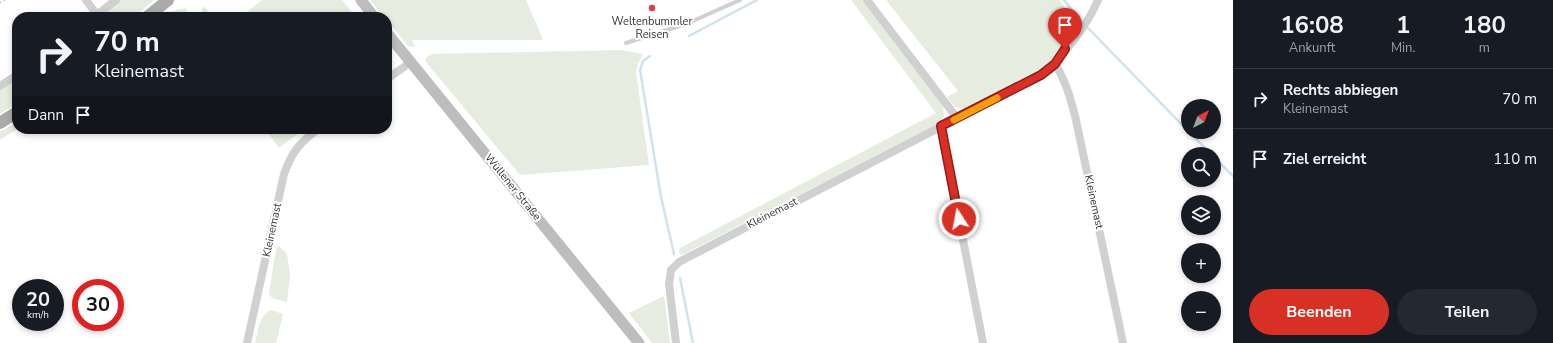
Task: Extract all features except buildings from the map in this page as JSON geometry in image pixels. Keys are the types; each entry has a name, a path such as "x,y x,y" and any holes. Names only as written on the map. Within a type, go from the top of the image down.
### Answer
{"main road":[{"path":"153,12 168,0"},
{"path":"361,0 370,12"},
{"name":"Wüllener Straße","path":"392,39 639,343"},
{"path":"0,123 12,115"}],"street":[{"path":"86,0 94,12"},
{"path":"101,12 116,0"},
{"path":"867,0 957,118"},
{"name":"Kleinemast","path":"676,343 669,284 671,270 679,262 1041,75 1055,64 1094,10 1098,0"},
{"path":"392,75 411,62"},
{"name":"Kleinemast","path":"1055,64 1068,89 1076,120 1123,343"},
{"path":"0,86 12,78"},
{"path":"941,126 983,343"},
{"name":"Kleinemast","path":"247,343 286,169 290,158 298,145 312,134"}],"lane":[{"path":"626,44 686,24 740,0"}],"path":[{"path":"0,3 4,0"}],"shaded area":[{"path":"120,0 154,0 140,12 106,12"},
{"path":"262,0 342,0 352,12 246,12"},
{"path":"370,0 526,0 543,40 412,40 415,47 408,46 392,26 392,12 380,12"},
{"path":"851,0 862,0 943,106 944,116 940,123 682,255 679,252 680,248 936,113"},
{"path":"886,0 1059,0 1078,26 1060,51 1042,70 966,109 955,107 947,97 958,91"},
{"path":"202,7 206,8 208,11 207,12 202,12"},
{"path":"186,8 187,12 169,12"},
{"path":"620,50 643,54 638,63 636,72 649,165 520,175 426,62 426,57 433,54"},
{"path":"12,81 12,106 0,114 0,89"},
{"path":"12,125 12,132 0,140 0,132"},
{"path":"269,134 297,134 279,148"},
{"path":"279,246 287,254 290,275 287,302 272,298 269,294 276,249"},
{"path":"664,296 670,343 652,343 629,313"},
{"path":"271,310 283,314 276,343 255,343 261,320 267,312"}],"waterway":[{"path":"689,36 757,0"},
{"path":"1064,0 1080,20"},
{"path":"1088,28 1181,124"},
{"path":"650,56 643,61 640,70 661,197 674,254"},
{"path":"1196,139 1204,147"},
{"path":"1221,164 1233,176"},
{"path":"680,278 693,343"}],"slow traffic":[{"path":"954,120 997,98"}],"place":[{"name":"Weltenbummler Reisen","path":"652,8"}],"route":[{"path":"959,219 941,126 1041,75 1055,64 1065,49"}]}
